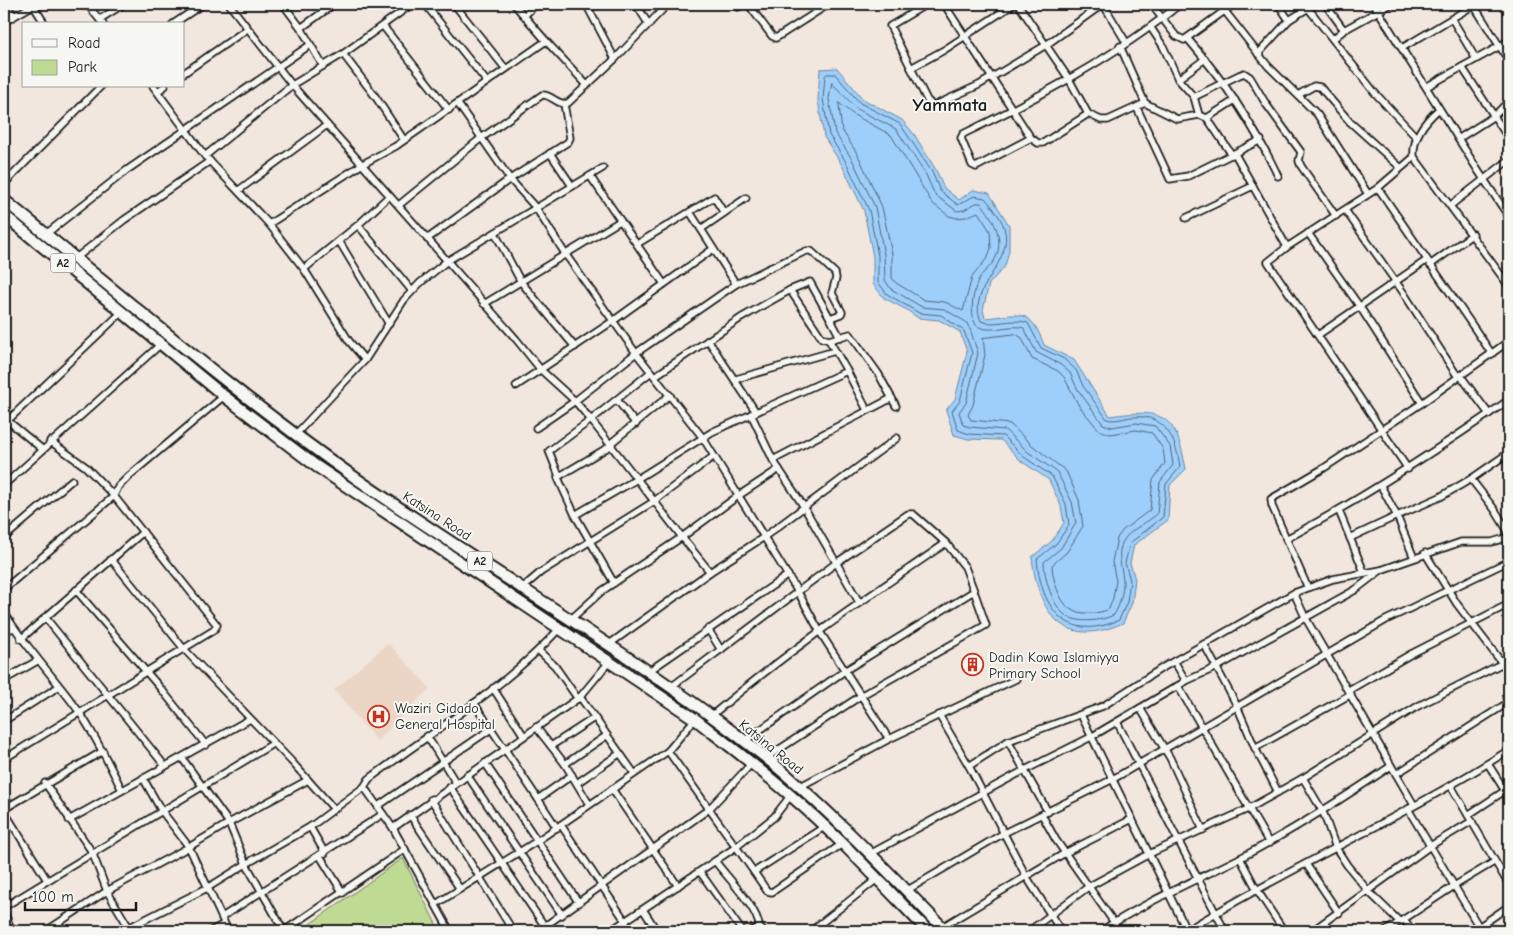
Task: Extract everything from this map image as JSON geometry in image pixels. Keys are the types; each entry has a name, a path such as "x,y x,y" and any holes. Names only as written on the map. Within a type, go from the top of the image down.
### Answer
{"highway":[{"name":"Katsina Road","path":"4,200 296,434 354,477 521,589 649,671 766,758 870,854 944,929"},
{"name":"A2","path":"4,215 122,312"},
{"name":"Katsina Road","path":"122,312 224,396 335,480 695,719 791,795 928,931"}],"street":[{"path":"6,4 14,16"},
{"path":"4,22 34,4 44,22"},
{"path":"87,4 102,22 124,4"},
{"path":"176,22 203,4"},
{"path":"228,4 292,85 361,165 399,205 541,370 575,401 611,444 653,502 710,572"},
{"path":"283,4 323,66"},
{"path":"300,28 334,4"},
{"path":"206,156 292,85 343,54 412,4"},
{"path":"424,4 487,82"},
{"path":"454,4 505,68"},
{"path":"514,4 586,84"},
{"path":"525,15 536,4"},
{"path":"586,4 615,59"},
{"path":"636,4 649,25"},
{"path":"564,104 615,59 668,4"},
{"path":"732,4 738,7 746,4 772,36 776,38 829,4"},
{"path":"927,4 890,26 927,100 933,106 979,85 1046,45 1103,4 1126,42"},
{"path":"944,4 1031,138 1038,143 1042,143 1088,114"},
{"path":"911,68 936,55 1014,4"},
{"path":"1018,4 1070,79 1088,114 1101,120 1108,120 1145,103"},
{"path":"1151,4 1181,40 1188,39 1234,4"},
{"path":"1031,138 976,167 972,165 961,136 1070,79 1151,28 1180,4"},
{"path":"1278,4 1289,20"},
{"path":"1258,54 1289,20 1314,4"},
{"path":"1325,4 1344,30"},
{"path":"1374,4 1483,179 1509,217"},
{"path":"1333,39 1344,30 1391,4"},
{"path":"1402,48 1475,4 1509,61"},
{"path":"1308,8 1375,93 1417,138"},
{"path":"1224,10 1258,54 1323,123 1368,194"},
{"path":"1452,19 1476,59"},
{"path":"382,26 449,110"},
{"path":"1151,28 1163,46 1178,79 1194,97 1199,115"},
{"path":"185,72 247,29"},
{"path":"1188,39 1235,100 1261,140 1278,176"},
{"path":"269,224 404,140 546,41"},
{"path":"1426,87 1509,42"},
{"path":"46,234 93,195 310,45"},
{"path":"1120,46 1145,103 1177,119 1199,115 1207,118 1253,186 1287,247"},
{"path":"343,54 375,96 404,140"},
{"path":"1178,79 1205,59"},
{"path":"1462,67 1509,140"},
{"path":"1194,97 1244,73 1250,77 1266,104 1301,152 1299,161 1303,169 1336,216"},
{"path":"1298,95 1314,86 1320,87 1350,122 1400,167"},
{"path":"4,184 99,88"},
{"path":"156,89 210,161 269,224 304,269 349,340 365,360"},
{"path":"399,205 480,139 542,95 564,104"},
{"path":"1207,118 1235,100"},
{"path":"1458,139 1494,116 1509,101"},
{"path":"458,104 480,139 510,179 536,208 566,256 613,322 703,438 788,575 820,632 889,739"},
{"path":"427,239 510,179 568,142 570,138 564,104"},
{"path":"1137,108 1170,179 1181,178 1233,155 1261,140"},
{"path":"1408,469 1268,262 1287,247 1378,188 1400,167 1414,157 1417,138 1424,122 1439,108"},
{"path":"239,190 327,125"},
{"path":"550,153 572,186"},
{"path":"1414,157 1473,234 1509,286"},
{"path":"1451,205 1509,160"},
{"path":"76,258 138,210 210,161"},
{"path":"296,434 365,360 412,291 447,261 603,168"},
{"path":"590,176 664,284"},
{"path":"1186,218 1253,186"},
{"path":"1378,188 1492,354"},
{"path":"304,269 358,225 389,196"},
{"path":"637,244 714,197 724,213"},
{"path":"701,229 746,198"},
{"path":"1345,210 1459,376 1489,414"},
{"path":"690,212 736,284"},
{"path":"484,304 566,256 620,221"},
{"path":"358,225 412,291"},
{"path":"495,233 521,282 575,347"},
{"path":"1308,233 1360,307 1422,403"},
{"path":"1318,335 1473,234"},
{"path":"339,241 389,324"},
{"path":"516,386 613,322 713,249"},
{"path":"536,428 575,401 636,353 736,284 799,254 811,250 835,273 836,278 832,293 842,312 830,318"},
{"path":"614,583 575,515 558,478 559,476 550,451 653,374 790,290 810,282 840,337"},
{"path":"790,290 822,338 829,340 850,334 878,373 896,406"},
{"path":"42,449 6,423 122,312"},
{"path":"708,340 736,379 754,413 773,460 804,507 859,602"},
{"path":"829,340 867,410"},
{"path":"1307,586 1271,503 1271,499 1382,430 1509,341"},
{"path":"4,485 50,441 161,344"},
{"path":"736,379 835,351"},
{"path":"575,515 703,438 846,370"},
{"path":"558,478 611,444 670,395"},
{"path":"4,589 114,496 118,487 129,476 224,396"},
{"path":"773,460 892,398"},
{"path":"617,400 636,424"},
{"path":"1286,539 1381,486 1509,400"},
{"path":"608,645 710,572 764,537 897,438"},
{"path":"4,760 214,630 217,625 216,621 114,496 86,467 50,441"},
{"path":"1350,538 1440,497 1509,455"},
{"path":"521,589 541,572 653,502 714,456"},
{"path":"570,620 614,583 779,469"},
{"path":"969,766 1008,741 1103,706 1174,661 1307,586 1364,572 1381,570 1461,542 1492,542 1509,535 1495,510 1471,479"},
{"path":"4,538 72,480"},
{"path":"1381,486 1397,516 1414,558"},
{"path":"1339,511 1364,572"},
{"path":"671,688 836,563 908,514 913,514 946,543 965,567 986,625 862,695 766,758"},
{"path":"21,638 142,532"},
{"path":"711,716 742,690 859,602 946,543"},
{"path":"1424,554 1509,672"},
{"path":"111,559 184,649 334,809"},
{"path":"906,890 1004,833 1113,779 1386,620 1509,561"},
{"path":"870,854 1023,770 1091,737 1186,681 1217,667 1354,590 1381,570"},
{"path":"649,671 708,628 788,575"},
{"path":"76,590 206,744"},
{"path":"744,741 846,670 974,591"},
{"path":"1294,593 1305,617 1414,805"},
{"path":"1255,748 1472,622 1509,604"},
{"path":"4,612 13,628 79,713 102,751 122,790"},
{"path":"45,617 110,695 165,766"},
{"path":"4,632 13,628"},
{"path":"122,931 209,887 310,827 364,787 369,779 493,688 539,651 560,628"},
{"path":"708,628 721,650"},
{"path":"1204,644 1237,706 1255,748 1278,792"},
{"path":"539,651 555,666 634,773"},
{"path":"4,680 38,661"},
{"path":"1174,661 1186,681"},
{"path":"393,828 579,698 609,662"},
{"path":"1029,931 1088,888 1149,854 1178,843 1248,809 1303,778 1425,702 1504,663"},
{"path":"799,787 889,739 1016,679"},
{"path":"1178,686 1269,843"},
{"path":"4,721 58,687"},
{"path":"493,688 524,736"},
{"path":"474,702 490,729 538,799 603,886 626,922"},
{"path":"1396,774 1509,702"},
{"path":"1140,708 1164,748 1203,830"},
{"path":"939,715 969,766 1026,876 1061,931"},
{"path":"1081,715 1186,931 1257,890 1451,786 1509,750"},
{"path":"551,746 594,718"},
{"path":"69,820 250,719"},
{"path":"436,904 537,841 668,751 695,719"},
{"path":"1117,722 1137,764 1225,931"},
{"path":"536,727 572,775 589,804"},
{"path":"378,806 490,729"},
{"path":"427,736 456,783"},
{"path":"564,764 606,736"},
{"path":"1008,741 1065,854 1120,931"},
{"path":"4,907 274,743"},
{"path":"47,880 4,810 45,783 102,751"},
{"path":"668,751 767,891 772,892 842,844"},
{"path":"577,784 619,754"},
{"path":"182,758 229,823 246,864 284,931 405,849"},
{"path":"485,762 579,903"},
{"path":"538,931 546,929 562,915 709,809 752,763"},
{"path":"1312,931 1508,792 1488,764"},
{"path":"1100,931 1167,892 1269,843 1322,812 1391,766"},
{"path":"467,775 562,915"},
{"path":"538,799 572,775"},
{"path":"143,778 161,810 189,847 228,931"},
{"path":"1303,778 1322,812 1336,848 1369,892 1412,931"},
{"path":"46,931 107,891 308,780"},
{"path":"45,783 92,852 107,891 129,929"},
{"path":"1451,786 1509,885"},
{"path":"364,787 393,828 450,931"},
{"path":"450,787 546,929"},
{"path":"612,789 678,886"},
{"path":"610,931 736,847 774,817 791,795"},
{"path":"432,799 513,931"},
{"path":"1408,809 1479,927"},
{"path":"222,917 383,814"},
{"path":"410,815 460,890"},
{"path":"944,929 1026,876 1132,819"},
{"path":"310,827 342,893"},
{"path":"754,872 824,827"},
{"path":"1240,858 1257,890 1284,931"},
{"path":"715,861 759,921 761,929 751,931"},
{"path":"1386,931 1494,862"},
{"path":"1306,864 1339,913"},
{"path":"700,872 742,931"},
{"path":"811,931 877,879"},
{"path":"1473,931 1509,906"},
{"path":"644,910 657,931"},
{"path":"4,912 12,931"},
{"path":"211,931 224,924"}],"shaded area":[{"name":"Waziri Gidado General Hospital","path":"386,645 390,645 430,688 377,741 334,690"}],"green space":[{"path":"403,858 438,928 432,931 300,931"}],"water":[{"path":"837,68 863,99 902,120 914,134 936,170 944,188 959,200 973,190 989,193 1009,225 1009,251 1005,266 989,284 983,310 985,318 1015,315 1028,319 1034,324 1044,345 1074,360 1110,416 1143,413 1155,415 1164,419 1172,426 1178,437 1186,469 1170,485 1168,520 1134,545 1130,563 1135,579 1132,603 1123,623 1102,630 1084,632 1069,629 1057,621 1048,610 1040,595 1032,557 1052,541 1064,523 1061,506 1049,480 1021,461 1001,440 968,439 954,435 946,410 955,399 967,352 960,332 939,320 918,318 884,298 873,284 873,257 864,211 842,165 824,137 818,100 820,69"}],"place":[{"name":"Dadin Kowa Islamiyya Primary School","path":"973,665"},
{"name":"Waziri Gidado General Hospital","path":"379,716"}],"district":[{"name":"Yammata","path":"950,105"}]}
